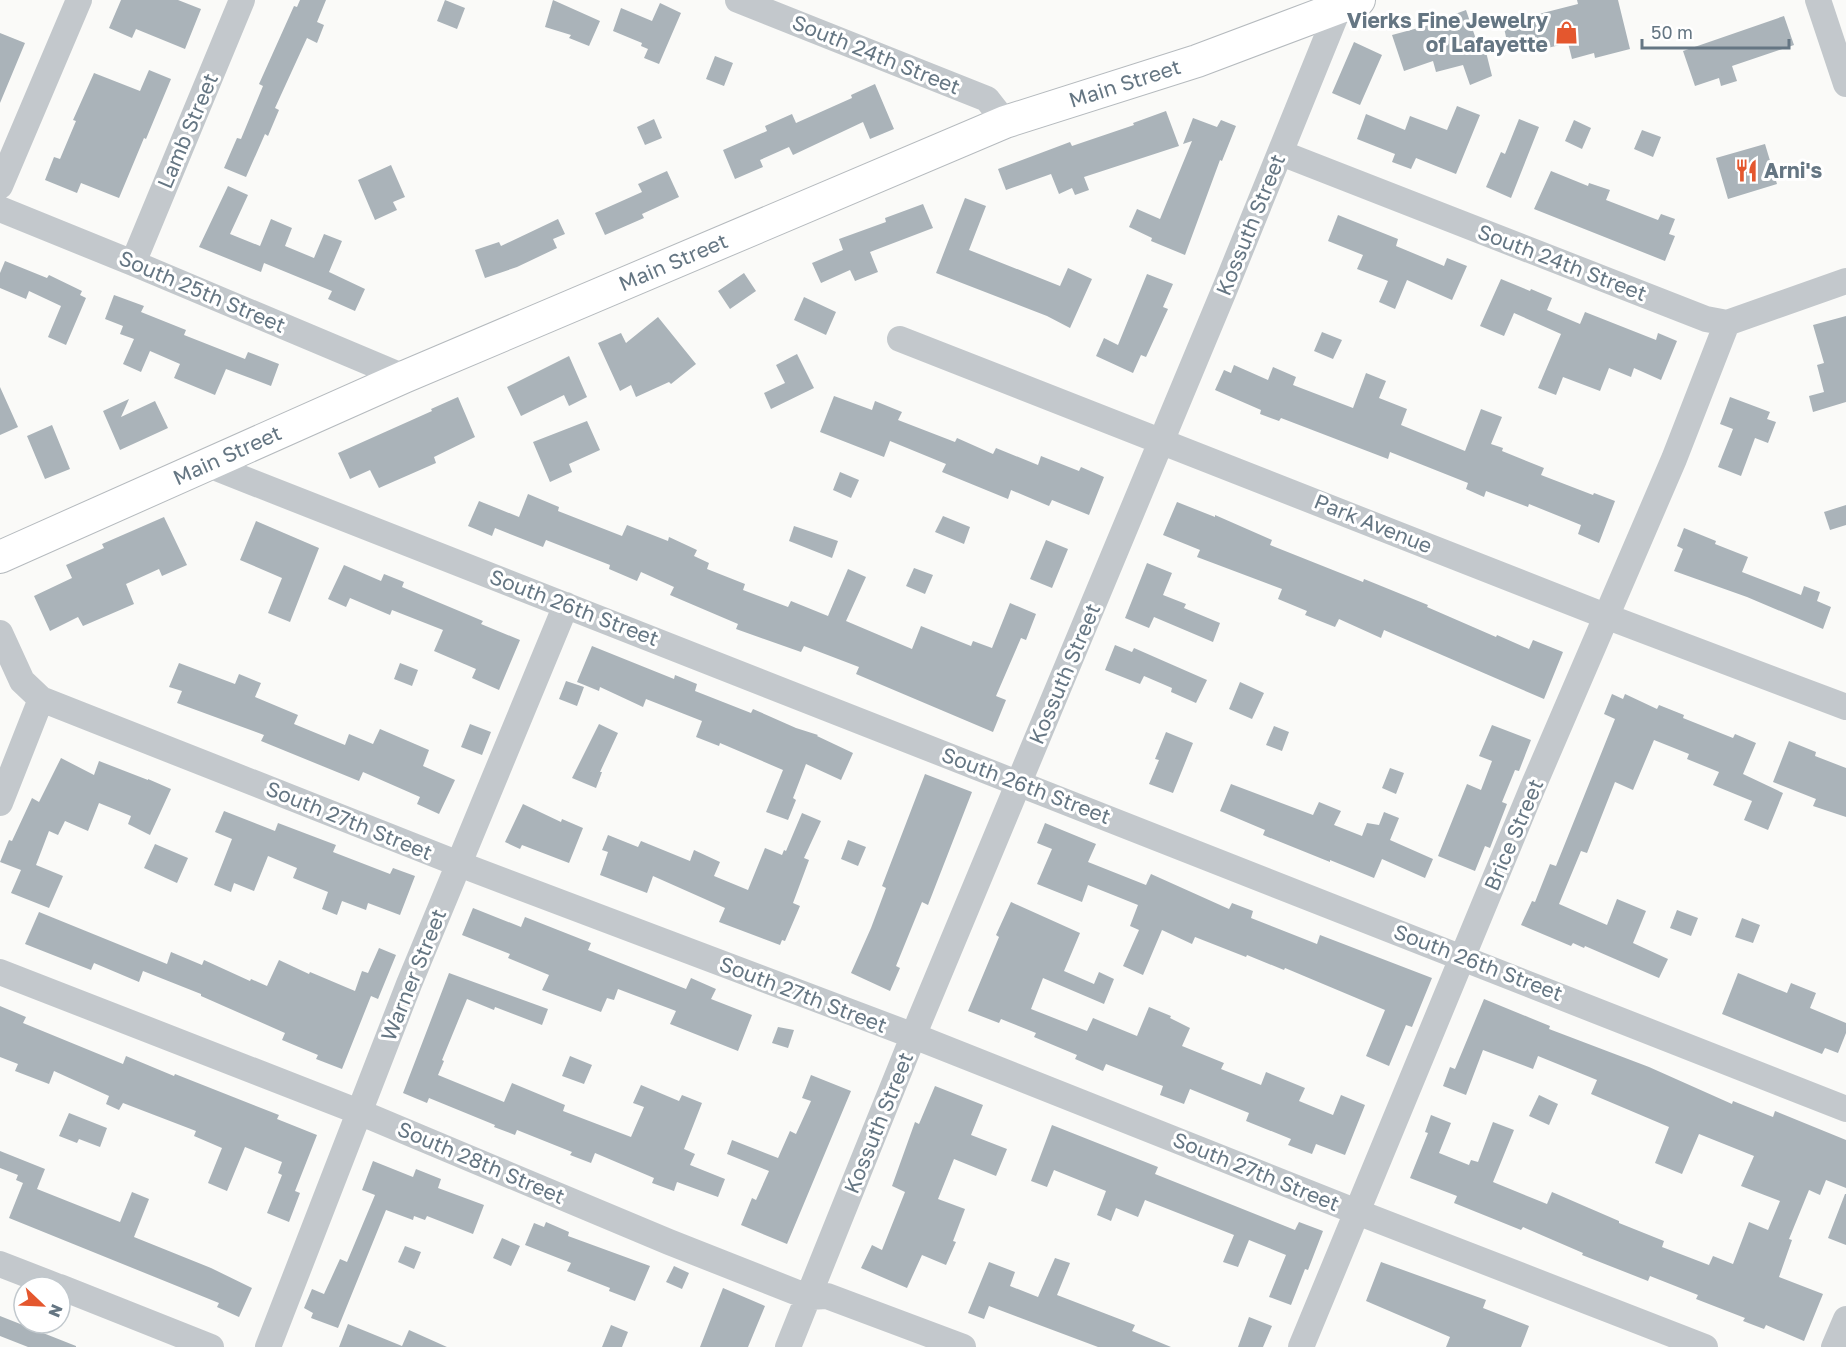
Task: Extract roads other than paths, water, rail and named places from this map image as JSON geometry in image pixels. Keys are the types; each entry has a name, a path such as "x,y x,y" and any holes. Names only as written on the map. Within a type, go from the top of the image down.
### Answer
{"main road":[{"name":"Main Street","path":"0,557 404,377 1005,122 1197,61 1346,3"}],"street":[{"path":"0,186 79,0"},
{"name":"Lamb Street","path":"133,263 242,0"},
{"name":"South 24th Street","path":"738,0 987,99 1005,122"},
{"path":"1818,0 1846,84"},
{"name":"Kossuth Street","path":"788,1347 914,1036 1281,153 1346,3"},
{"name":"South 24th Street","path":"1281,153 1706,319 1727,323"},
{"name":"South 25th Street","path":"0,209 404,377"},
{"path":"1727,323 1846,281"},
{"name":"Brice Street","path":"1301,1347 1532,789 1674,459 1727,323"},
{"name":"Park Avenue","path":"900,339 1846,707"},
{"name":"South 26th Street","path":"206,464 1846,1109"},
{"name":"Warner Street","path":"268,1347 359,1112 566,605"},
{"name":"South 27th Street","path":"0,633 22,681 41,699 459,864 914,1036 1705,1347"},
{"path":"0,803 41,699"},
{"name":"South 28th Street","path":"0,972 359,1112 669,1242 808,1297 827,1296 963,1347"},
{"path":"0,1264 28,1275"},
{"path":"72,1292 211,1347"},
{"path":"1834,1347 1846,1319"}],"place":[{"name":"Vierks Fine Jewelry of Lafayette","path":"1566,33"},
{"name":"Arni's","path":"1746,171"}]}
